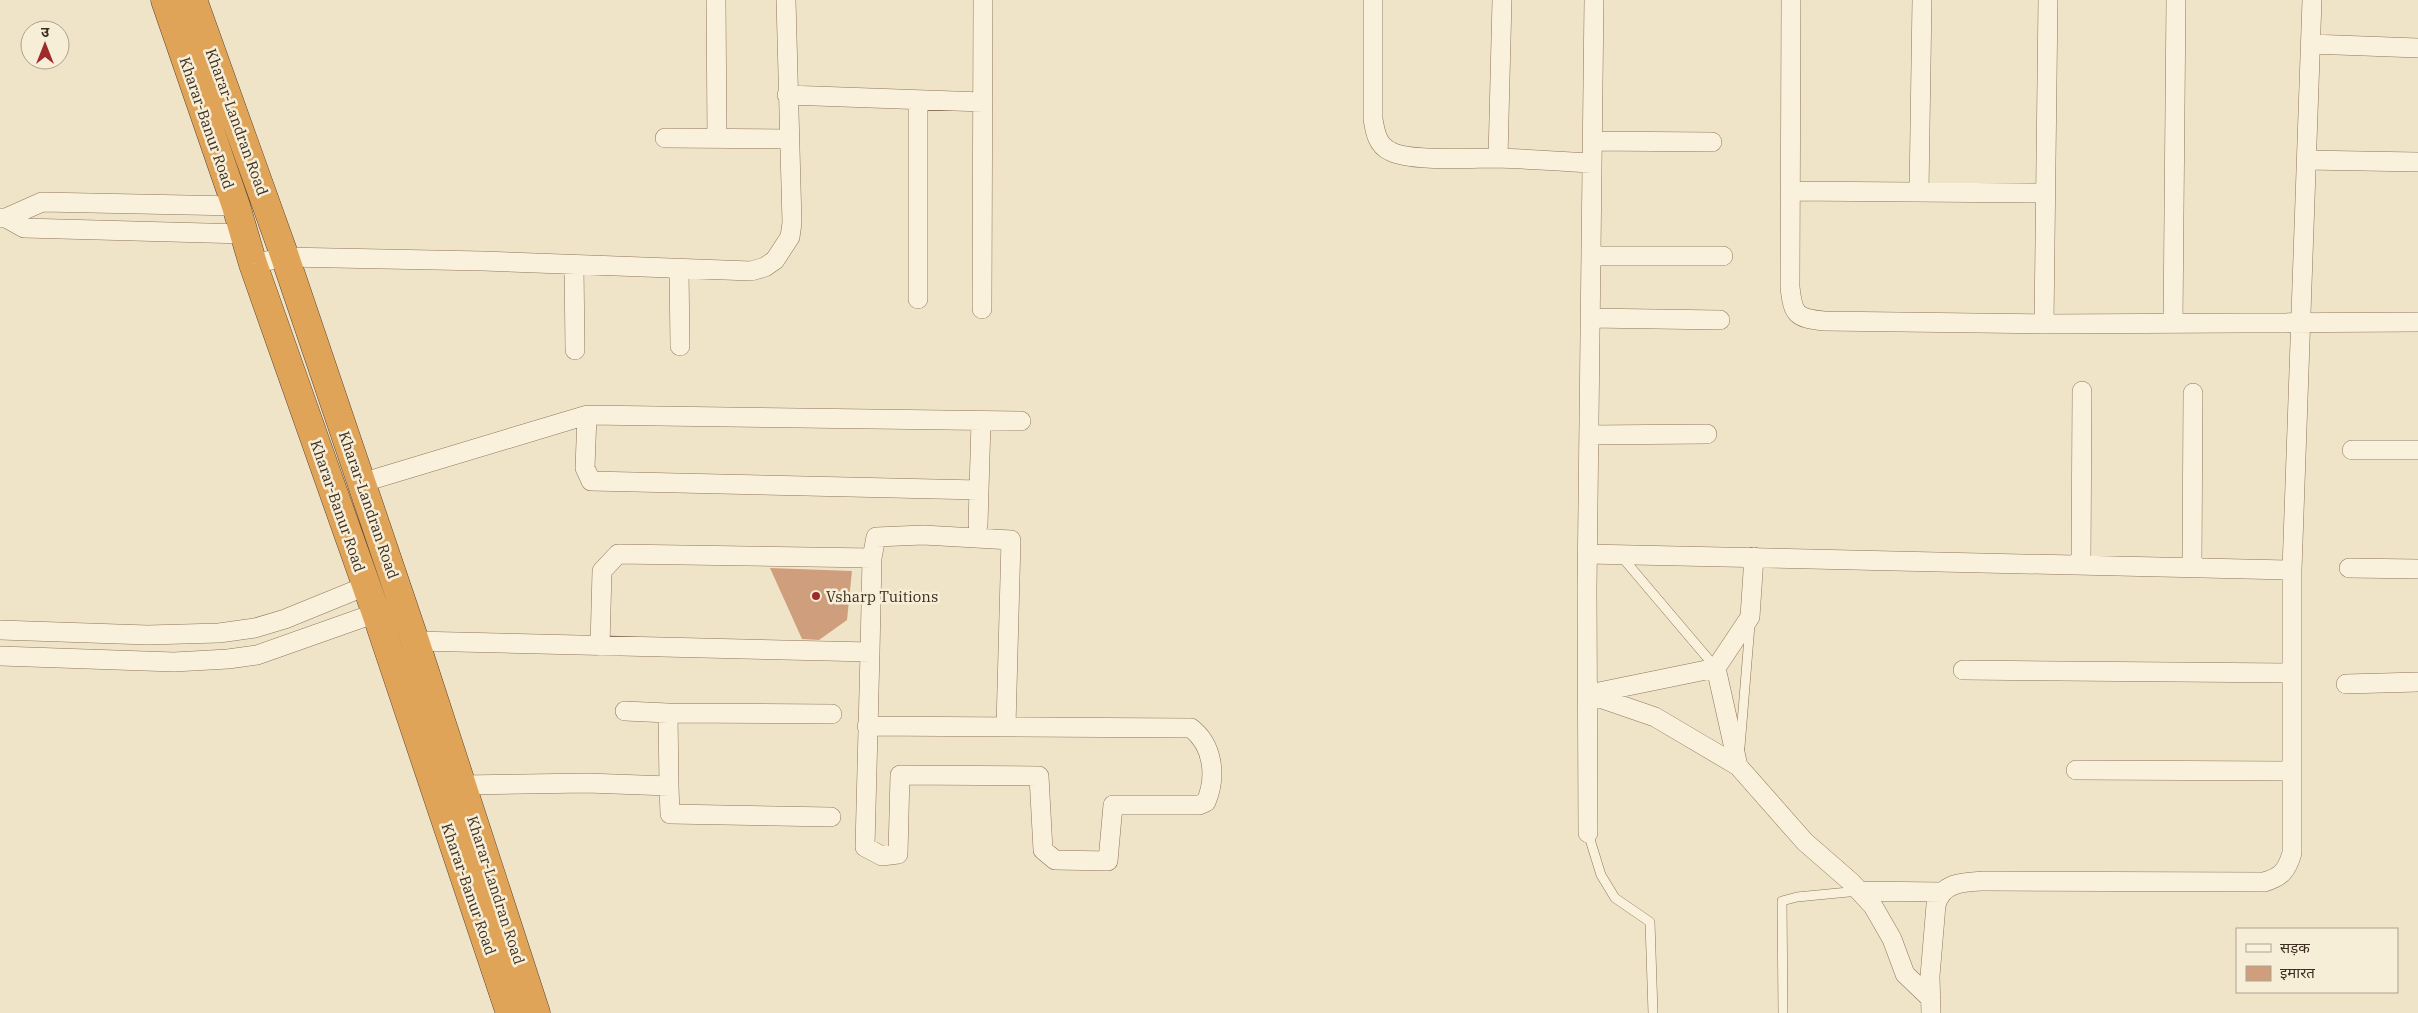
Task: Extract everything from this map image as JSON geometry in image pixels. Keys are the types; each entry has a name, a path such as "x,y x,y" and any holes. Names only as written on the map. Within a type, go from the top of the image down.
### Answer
{"highway":[{"name":"Kharar-Banur Road","path":"164,0 236,206 253,264 376,613 510,1013"},
{"name":"Kharar-Landran Road","path":"193,0 285,257 415,641 536,1013"}],"street":[{"path":"716,0 717,138"},
{"path":"253,264 285,257 574,265 679,270 751,271 765,267 774,260 790,237 792,223 788,138 786,0"},
{"path":"982,309 983,0"},
{"path":"1373,0 1373,119 1375,133 1381,144 1390,152 1402,155 1592,163"},
{"path":"1498,158 1502,0"},
{"path":"1588,832 1588,554 1594,0"},
{"path":"1791,0 1792,191 1790,287 1792,306 1797,315 1808,319 1824,321 2044,324 2418,322"},
{"path":"1919,192 1922,0"},
{"path":"2044,324 2044,193 2048,0"},
{"path":"2173,322 2176,0"},
{"path":"1931,1006 1930,976 1933,925 1938,897 1949,886 1984,881 2264,882 2283,875 2292,853 2292,570 2312,0"},
{"path":"2310,44 2418,48"},
{"path":"787,95 983,102"},
{"path":"918,100 918,300"},
{"path":"665,138 788,138"},
{"path":"1592,141 1712,142"},
{"path":"2306,160 2418,162"},
{"path":"1792,191 2044,193"},
{"path":"3,218 42,202 236,206"},
{"path":"3,218 24,228 244,234"},
{"path":"1591,256 1723,256"},
{"path":"574,265 574,350"},
{"path":"679,270 680,346"},
{"path":"1590,318 1720,320"},
{"path":"2081,565 2082,391"},
{"path":"2192,568 2193,393"},
{"path":"361,483 587,415 981,422 1021,421"},
{"path":"587,415 584,453 585,468 591,482 979,490"},
{"path":"978,524 981,422"},
{"path":"1589,435 1707,434"},
{"path":"2352,450 2418,450"},
{"path":"867,726 1191,728 1205,742 1210,754 1210,793 1206,802 1199,805 1113,805 1108,861 1055,860 1043,850 1039,776 900,775 898,854 882,856 865,847 867,726 872,558 876,537 923,535 1012,540 1006,726"},
{"path":"600,646 602,571 618,554 872,558"},
{"path":"1588,554 2292,570"},
{"path":"1588,694 1716,668 1750,617 1754,557"},
{"path":"2349,568 2418,569"},
{"path":"0,630 148,635 219,633 255,628 285,619 366,586"},
{"path":"0,656 174,662 228,659 257,654 376,613"},
{"path":"415,641 870,652"},
{"path":"1716,668 1738,766"},
{"path":"1964,670 2291,673"},
{"path":"2346,684 2418,682"},
{"path":"1588,694 1655,717 1738,766 1806,842 1860,891 1873,906 1892,939 1906,974 1931,1006"},
{"path":"625,712 832,714"},
{"path":"668,713 670,814 831,817"},
{"path":"2076,770 2292,771"},
{"path":"462,785 587,783 669,786"},
{"path":"1860,891 1942,892"}],"lane":[{"path":"1619,554 1716,668"},
{"path":"1738,766 1750,617"},
{"path":"1588,832 1601,875 1615,898 1650,922 1652,1013"},
{"path":"1783,1013 1782,901 1797,897 1860,891"}],"building":[{"name":"Vsharp Tuitions","path":"770,568 852,571 847,620 819,640 802,639"}],"place":[{"name":"Vsharp Tuitions","path":"816,596"}]}
